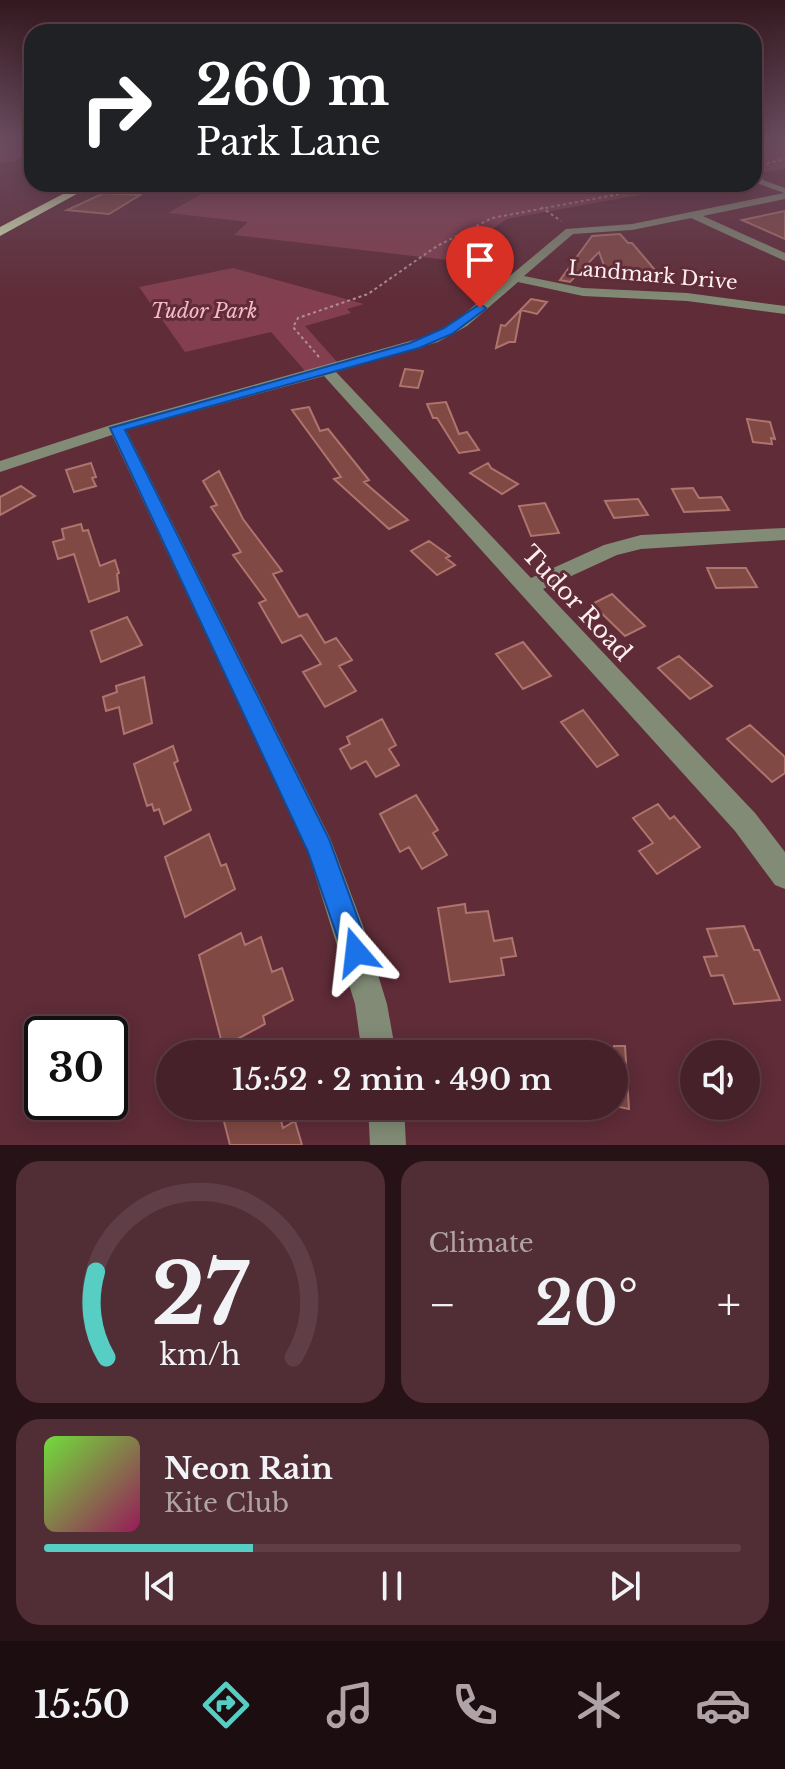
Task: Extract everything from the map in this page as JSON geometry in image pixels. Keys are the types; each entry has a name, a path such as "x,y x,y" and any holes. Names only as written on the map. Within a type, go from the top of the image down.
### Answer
{"highway":[{"path":"0,232 74,192"}],"street":[{"path":"0,467 117,428 433,339 462,323 517,278 560,236 570,231 620,229 785,194"},
{"path":"693,215 768,247 785,258"},
{"name":"Landmark Drive","path":"517,278 583,292 687,297 785,310"},
{"name":"Tudor Road","path":"327,371 745,822 785,875"},
{"path":"117,428 320,848 352,939 371,1004 377,1040"},
{"path":"527,588 611,550 641,542 785,534"},
{"path":"387,1120 388,1145"}],"path":[{"path":"327,371 293,327 298,318 368,294 473,226 505,214 625,192"},
{"path":"541,207 570,231"}],"green space":[{"path":"204,192 653,192 507,219 447,260 234,235 248,222 168,213"},
{"name":"Tudor Park","path":"233,268 364,304 347,309 351,313 305,326 338,363 305,371 271,332 185,352 139,287"}],"building":[{"path":"104,193 140,195 109,214 67,210"},
{"path":"785,211 785,239 742,220 747,219"},
{"path":"620,234 632,243 661,277 635,275 637,280 609,279 599,252 570,282 560,280 592,236"},
{"path":"531,299 547,302 537,314 521,310 515,342 496,348 501,325 505,326"},
{"path":"405,369 423,371 418,388 400,386"},
{"path":"446,402 459,434 467,432 479,450 459,453 437,418 433,418 427,404"},
{"path":"309,407 320,431 328,429 369,480 364,482 408,520 389,529 334,479 341,477 292,410"},
{"path":"747,419 770,422 775,439 771,438 772,444 753,442"},
{"path":"91,463 96,486 74,492 66,470"},
{"path":"488,463 518,484 502,494 470,473"},
{"path":"219,471 243,519 282,571 273,574 299,617 307,614 325,643 336,638 352,660 339,666 356,691 325,707 303,672 321,664 301,635 282,643 259,603 266,600 233,555 241,552 211,507 217,505 203,481"},
{"path":"21,486 35,496 0,515 0,497"},
{"path":"693,488 699,498 721,497 729,510 684,512 672,489"},
{"path":"638,499 648,515 614,518 605,501"},
{"path":"545,503 559,533 531,536 519,506"},
{"path":"81,524 83,531 88,530 100,566 115,560 119,573 119,591 89,602 74,554 58,559 53,542 64,539 62,529"},
{"path":"429,541 450,556 446,558 455,565 437,575 411,551"},
{"path":"707,568 746,568 757,587 716,588"},
{"path":"612,594 645,626 625,636 592,604"},
{"path":"127,617 142,645 101,662 91,631"},
{"path":"523,642 551,676 523,689 496,654"},
{"path":"679,656 712,686 690,699 658,668"},
{"path":"144,677 152,723 124,734 119,707 106,711 103,697 117,692 116,686"},
{"path":"583,710 618,755 597,767 561,722"},
{"path":"382,719 396,745 389,749 399,765 376,777 366,761 351,769 340,749 350,744 347,737"},
{"path":"750,725 785,757 785,773 772,782 727,739"},
{"path":"173,746 178,761 174,763 191,810 164,824 159,809 154,811 152,804 147,806 134,764"},
{"path":"416,795 438,830 433,833 447,855 422,869 409,847 400,852 380,814"},
{"path":"658,804 670,819 674,816 700,847 657,874 639,851 653,843 633,818"},
{"path":"209,834 221,866 226,864 235,889 185,917 165,857"},
{"path":"465,904 466,913 488,911 494,941 512,938 516,956 501,958 504,975 450,982 438,908"},
{"path":"744,926 754,950 759,950 780,1000 734,1004 723,975 711,976 704,957 717,956 707,929"},
{"path":"241,933 245,945 261,937 272,972 282,968 293,1000 263,1016 265,1024 236,1040 221,1040 199,955"},
{"path":"224,1120 281,1120 283,1128 295,1121 302,1145 230,1145"}],"route":[{"path":"356,952 320,848 117,428 415,345 448,331 480,308"}]}
